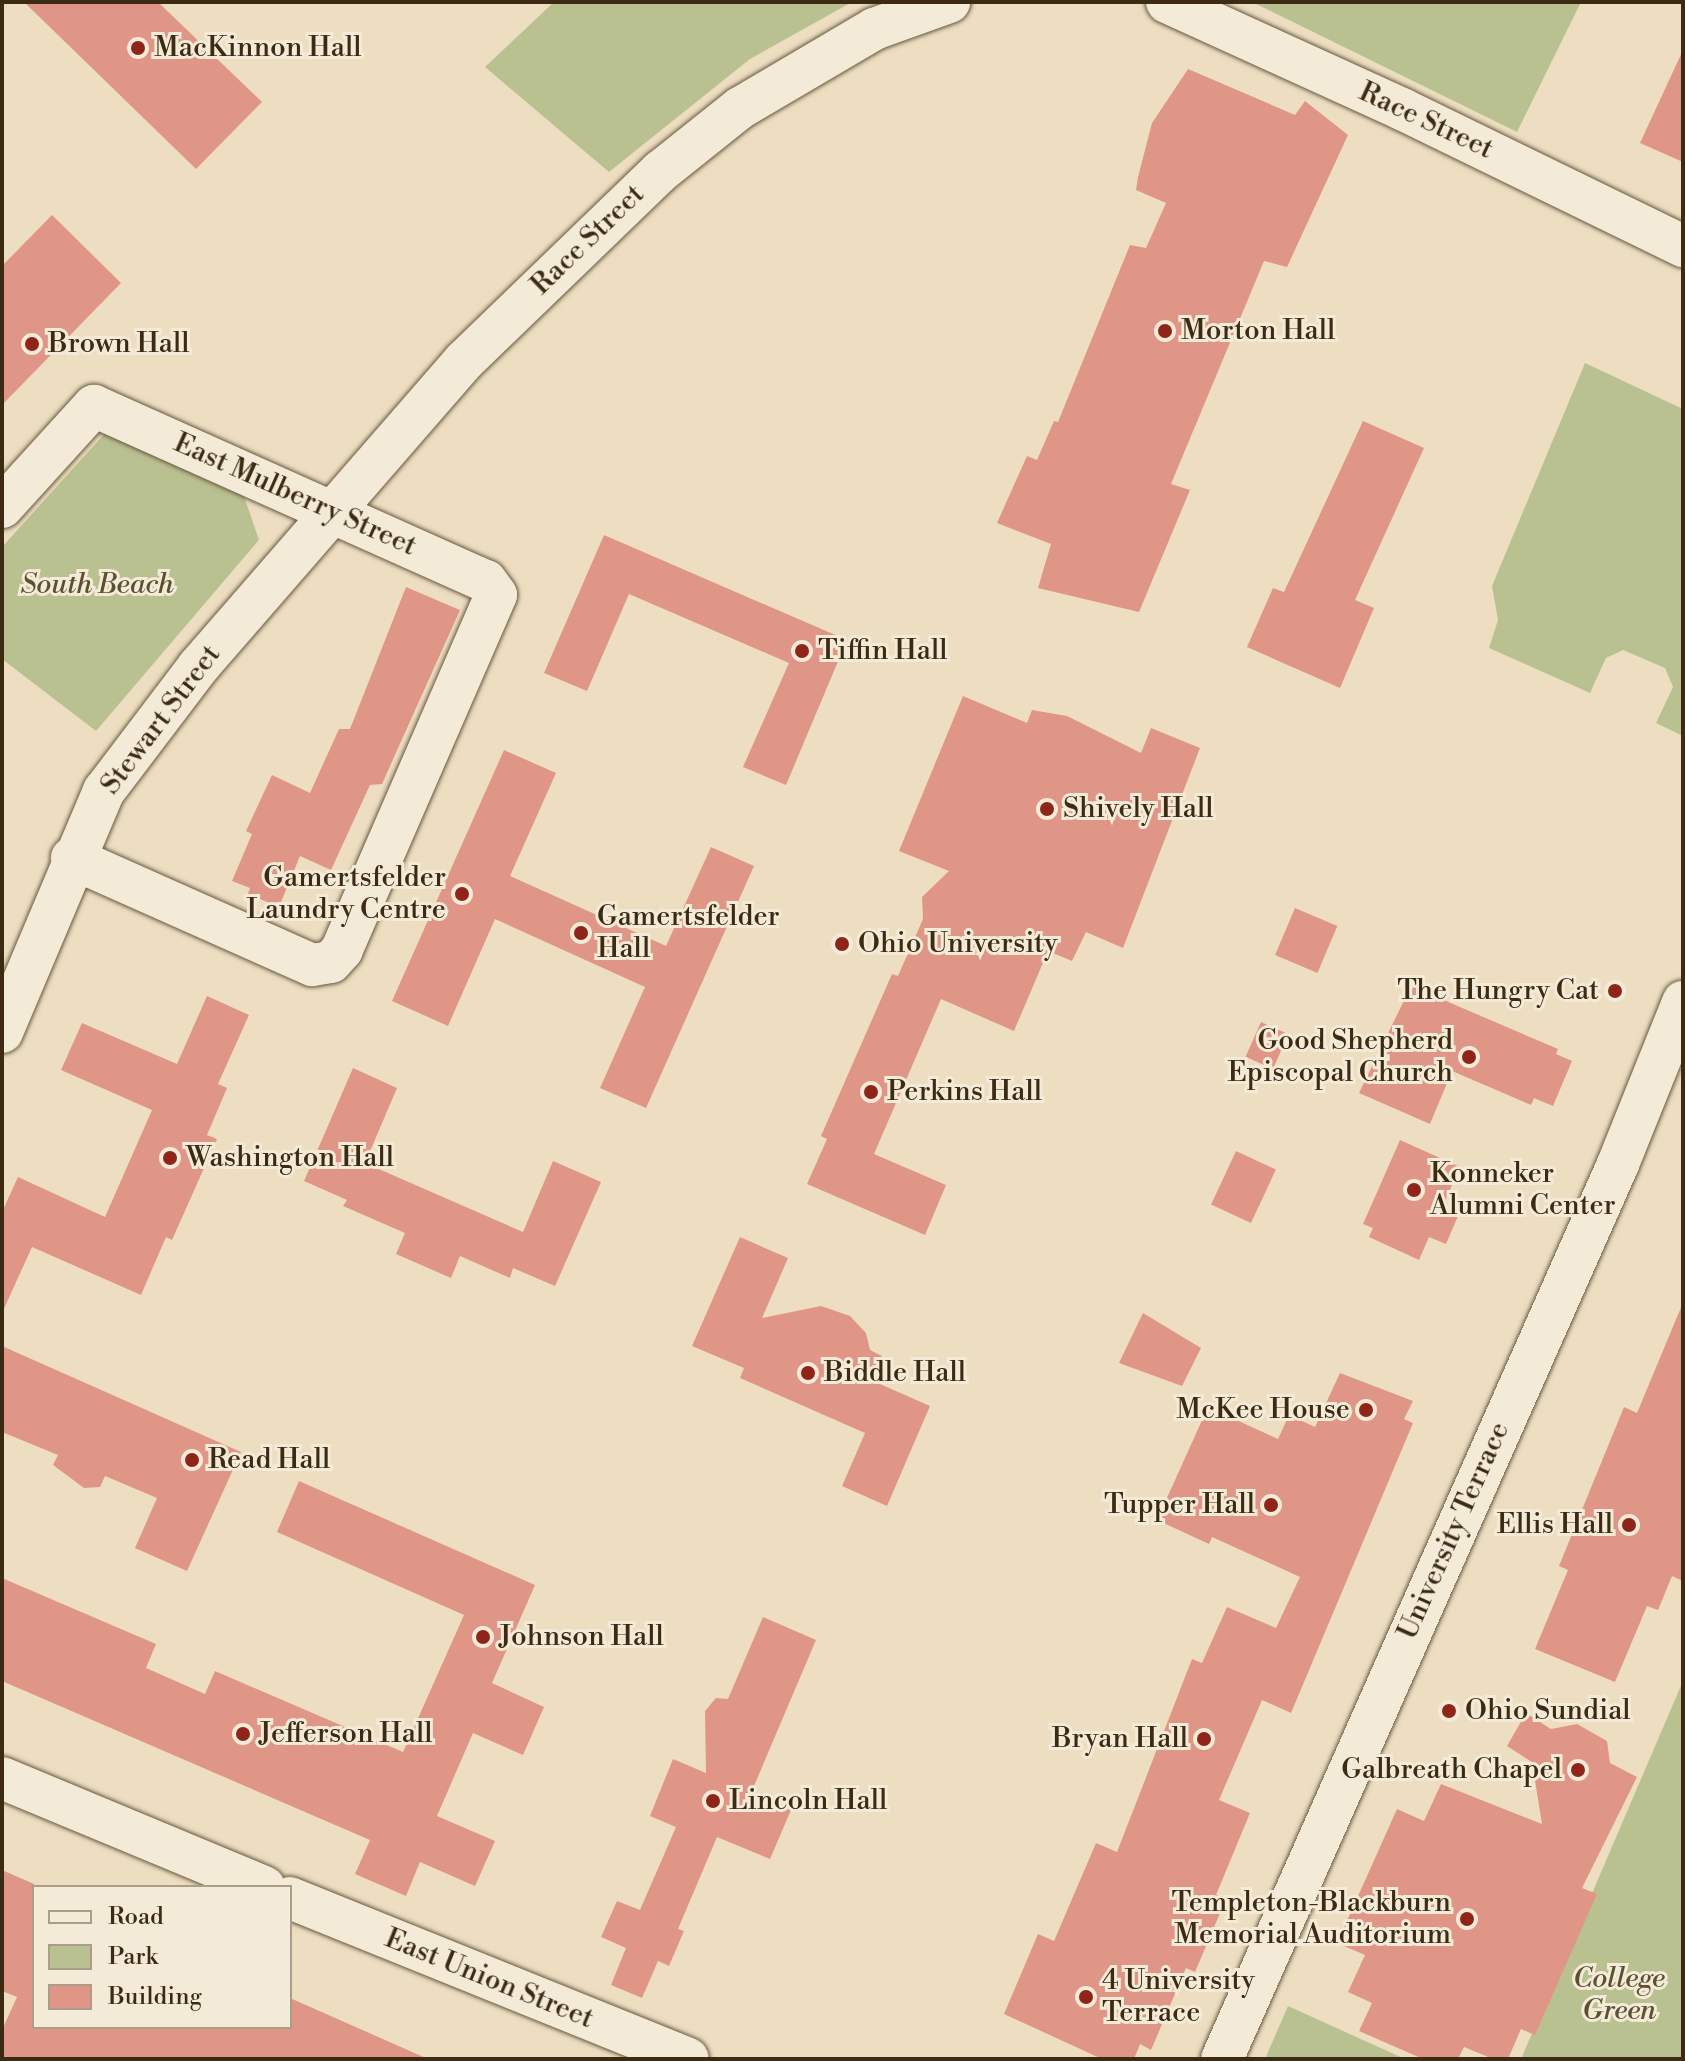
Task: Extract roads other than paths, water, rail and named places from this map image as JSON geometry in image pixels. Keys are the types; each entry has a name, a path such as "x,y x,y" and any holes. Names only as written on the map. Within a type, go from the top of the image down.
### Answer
{"street":[{"name":"Race Street","path":"291,558 464,361 661,171 740,108 807,66 874,29 949,2"},
{"name":"Race Street","path":"1167,2 1402,109 1683,246"},
{"name":"East Mulberry Street","path":"2,507 94,406 494,588 490,614 334,960 312,965 72,858"},
{"name":"Stewart Street","path":"2,1032 72,858 104,791 127,758 291,558"},
{"name":"University Terrace","path":"1222,2059 1673,1062 1683,1002"},
{"path":"2,1778 259,1885"},
{"name":"East Union Street","path":"292,1899 688,2059"}],"place":[{"name":"MacKinnon Hall","path":"138,48"},
{"name":"Morton Hall","path":"1165,331"},
{"name":"Brown Hall","path":"32,344"},
{"name":"Tiffin Hall","path":"802,651"},
{"name":"Shively Hall","path":"1047,809"},
{"name":"Gamertsfelder Laundry Centre","path":"462,894"},
{"name":"Gamertsfelder Hall","path":"581,933"},
{"name":"Ohio University","path":"842,944"},
{"name":"The Hungry Cat","path":"1615,991"},
{"name":"Good Shepherd Episcopal Church","path":"1469,1057"},
{"name":"Perkins Hall","path":"871,1092"},
{"name":"Washington Hall","path":"170,1158"},
{"name":"Konneker Alumni Center","path":"1414,1190"},
{"name":"Biddle Hall","path":"808,1373"},
{"name":"McKee House","path":"1366,1410"},
{"name":"Read Hall","path":"192,1460"},
{"name":"Tupper Hall","path":"1271,1505"},
{"name":"Ellis Hall","path":"1629,1525"},
{"name":"Johnson Hall","path":"483,1637"},
{"name":"Ohio Sundial","path":"1449,1711"},
{"name":"Jefferson Hall","path":"243,1734"},
{"name":"Bryan Hall","path":"1204,1739"},
{"name":"Galbreath Chapel","path":"1578,1770"},
{"name":"Lincoln Hall","path":"713,1801"},
{"name":"Templeton-Blackburn Memorial Auditorium","path":"1467,1919"},
{"name":"4 University Terrace","path":"1086,1997"}],"park label":[{"name":"South Beach","path":"97,585"},
{"name":"College Green","path":"1619,1995"}]}
